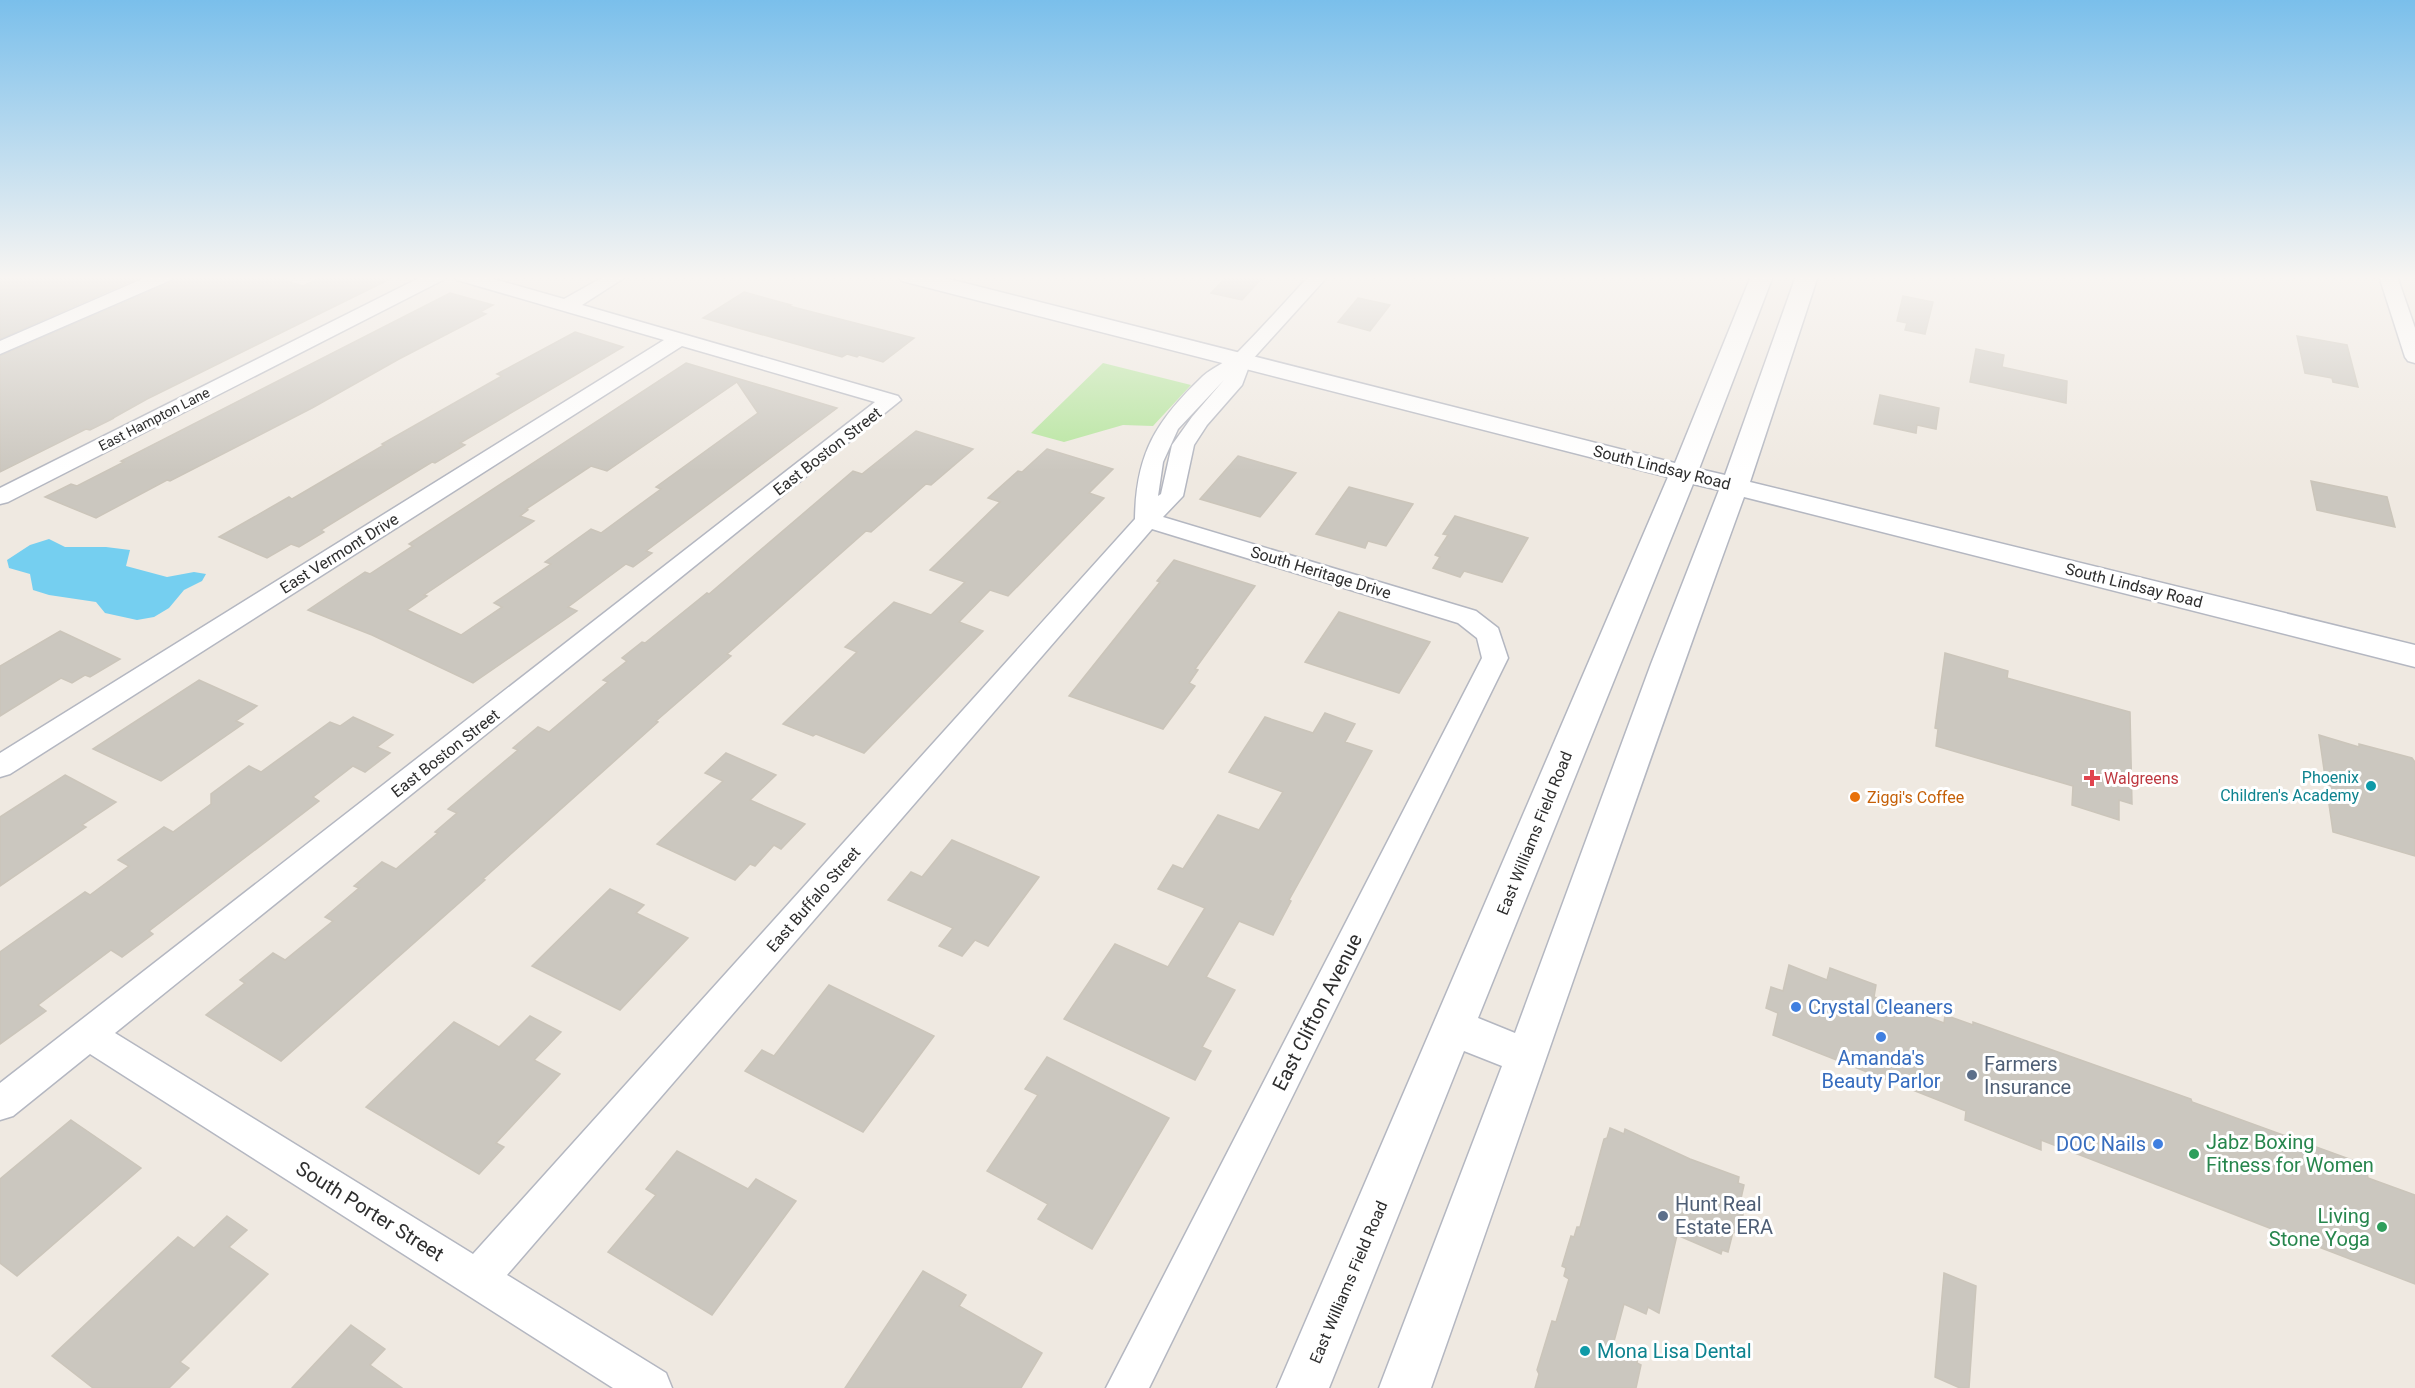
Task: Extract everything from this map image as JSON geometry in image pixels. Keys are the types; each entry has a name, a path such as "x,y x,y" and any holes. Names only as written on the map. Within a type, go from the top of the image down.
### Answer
{"main road":[{"name":"South Lindsay Road","path":"1169,341 1735,486 2415,656"},
{"name":"East Williams Field Road","path":"1304,1386 1684,473 1736,341"},
{"path":"1405,1388 1527,1058 1667,664 1735,486 1785,341"},
{"path":"1454,1028 1527,1058"}],"street":[{"path":"0,348 17,341"},
{"name":"East Hampton Lane","path":"0,497 309,341"},
{"name":"East Vermont Drive","path":"0,767 677,341"},
{"name":"East Boston Street","path":"0,1104 891,400 681,341"},
{"name":"East Buffalo Street","path":"478,1278 1147,520 1172,496 1183,445 1198,421 1232,385 1242,359 1259,341"},
{"path":"2410,341 2415,357"},
{"name":"South Heritage Drive","path":"1147,520 1467,617 1489,634"},
{"name":"East Clifton Avenue","path":"1127,1388 1495,658 1489,634"},
{"name":"South Porter Street","path":"89,1035 651,1388"}],"green space":[{"path":"1103,363 1191,385 1153,426 1123,425 1064,442 1031,433"}],"water":[{"path":"49,539 65,547 106,547 130,550 126,566 167,577 194,572 206,574 202,581 184,590 169,608 154,617 137,620 105,613 96,602 49,595 33,590 30,574 9,568 7,560 30,545"}],"building":[{"path":"35,341 265,341 90,430 86,429 0,472 0,356"},
{"path":"356,341 434,341 312,408 96,518 45,497 71,484 77,486 124,462 121,461"},
{"path":"559,341 603,341 623,347 460,443 465,445 435,463 432,462 321,530 324,532 299,547 291,544 267,558 219,537 289,497 292,499 384,445 382,444 502,376 497,374"},
{"path":"784,341 910,341 883,362 859,355 857,357 847,354 842,357"},
{"path":"2298,341 2324,341 2347,345 2358,387 2333,382 2332,378 2305,373"},
{"path":"1976,349 2004,355 2002,367 2067,381 2066,403 1970,382"},
{"path":"686,363 837,408 646,551 652,553 633,567 626,564 568,607 577,611 473,683 372,635 308,610 365,572 370,574 413,546 409,544","holes":["737,382 758,413 656,487 661,489 601,533 591,529 545,562 551,564 494,603 502,607 461,635 407,610 427,596 424,595 534,521 520,516 528,510 526,509 591,466 607,471"]},
{"path":"1880,395 1939,408 1936,429 1917,425 1916,433 1874,424"},
{"path":"916,431 973,449 931,485 926,484 871,532 866,531 727,654 731,656 656,721 658,722 483,879 485,880 281,1061 206,1015 245,983 240,980 273,953 285,960 333,921 325,917 359,888 354,886 382,862 396,869 438,833 435,832 457,813 448,809 518,750 513,748 538,727 549,732 608,682 603,680 627,661 622,658 642,642 645,643 707,593 709,594 853,471 862,474"},
{"path":"1047,449 1113,469 1089,493 1104,498 1008,596 990,590 959,622 983,631 864,753 783,724 857,652 845,647 894,602 931,615 965,582 930,570 1000,502 988,498"},
{"path":"1238,456 1296,473 1260,517 1200,499"},
{"path":"2311,481 2387,497 2395,527 2317,510"},
{"path":"1349,487 1413,504 1386,546 1368,541 1365,548 1316,534"},
{"path":"1455,516 1528,538 1502,582 1464,571 1460,577 1433,568 1440,557 1435,555 1448,535 1443,534"},
{"path":"1174,560 1255,586 1195,669 1198,670 1189,683 1195,686 1163,729 1069,696 1160,582 1157,581"},
{"path":"1339,612 1430,642 1399,693 1305,662"},
{"path":"60,631 120,659 90,677 85,675 72,683 61,678 0,716 0,666"},
{"name":"Walgreens","path":"1945,653 2008,671 2007,678 2130,712 2132,804 2119,800 2119,820 2072,805 2073,786 1936,746 1938,729 1935,728"},
{"path":"199,680 257,706 236,721 243,724 161,781 93,749"},
{"path":"1325,713 1355,724 1345,742 1372,751 1289,900 1291,901 1273,935 1239,921 1206,977 1235,990 1202,1047 1211,1051 1195,1080 1064,1019 1115,944 1168,967 1205,908 1158,889 1173,865 1183,869 1218,815 1259,830 1283,792 1229,772 1265,717 1313,733"},
{"path":"353,717 393,735 377,747 390,753 365,772 353,766 313,797 319,801 149,931 153,934 122,957 111,950 38,1005 46,1011 0,1044 0,952 85,892 90,895 129,866 118,860 164,827 173,832 211,804 211,794 249,766 261,772 330,722 340,726"},
{"name":"Phoenix Children's Academy","path":"2319,735 2359,747 2359,744 2412,758 2415,762 2415,856 2333,832"},
{"path":"726,753 776,775 750,800 805,824 781,849 774,845 755,866 750,864 735,880 657,844 723,781 705,773"},
{"path":"65,775 116,802 82,825 86,827 0,886 0,817"},
{"path":"952,840 1039,877 988,946 975,940 962,956 939,946 953,928 888,900 911,872 922,877"},
{"path":"610,889 644,905 636,913 688,938 620,1010 532,966"},
{"path":"1789,965 1827,980 1830,968 1876,985 1874,997 1944,1023 1945,1015 1973,1025 1973,1022 2191,1099 2192,1102 2366,1165 2368,1178 2415,1195 2415,1284 2041,1140 2041,1150 1965,1120 1966,1111 1773,1035 1778,1013 1766,1008 1771,987 1783,991"},
{"path":"829,985 934,1036 863,1132 745,1071 762,1050 774,1056"},
{"path":"530,1016 561,1032 534,1060 560,1074 496,1143 504,1147 479,1174 366,1107 454,1022 499,1047"},
{"path":"1047,1057 1169,1118 1092,1249 1038,1219 1048,1204 987,1171 1038,1095 1025,1089"},
{"path":"71,1120 141,1168 17,1276 0,1263 0,1179"},
{"name":"Hunt Real Estate ERA","path":"1610,1128 1624,1134 1625,1129 1690,1159 1739,1177 1738,1183 1744,1185 1740,1203 1745,1205 1739,1234 1733,1232 1728,1252 1722,1250 1721,1254 1677,1235 1659,1313 1648,1307 1646,1314 1624,1304 1613,1345 1638,1356 1637,1363 1641,1365 1636,1388 1535,1388 1539,1374 1537,1370 1552,1321 1556,1322 1569,1279 1564,1276 1566,1268 1562,1266 1571,1236 1574,1237 1577,1227 1580,1227 1604,1139 1607,1138"},
{"path":"677,1151 748,1189 756,1179 796,1201 712,1315 608,1252 656,1195 646,1189"},
{"path":"227,1216 247,1230 229,1247 268,1274 180,1362 189,1368 169,1388 93,1388 52,1356 178,1237 194,1248"},
{"path":"923,1271 966,1295 959,1306 1042,1353 1021,1388 845,1388"},
{"path":"1944,1273 1976,1286 1969,1388 1960,1388 1935,1377"},
{"path":"351,1325 385,1349 370,1365 402,1388 292,1388"}],"place":[{"name":"Walgreens","path":"2092,778"},
{"name":"Phoenix Children's Academy","path":"2371,786"},
{"name":"Ziggi's Coffee","path":"1855,797"},
{"name":"Crystal Cleaners","path":"1796,1007"},
{"name":"Amanda's Beauty Parlor","path":"1881,1037"},
{"name":"Farmers Insurance","path":"1972,1075"},
{"name":"DOC Nails","path":"2158,1144"},
{"name":"Jabz Boxing Fitness for Women","path":"2194,1154"},
{"name":"Hunt Real Estate ERA","path":"1663,1216"},
{"name":"Living Stone Yoga","path":"2382,1227"},
{"name":"Mona Lisa Dental","path":"1585,1351"}]}
